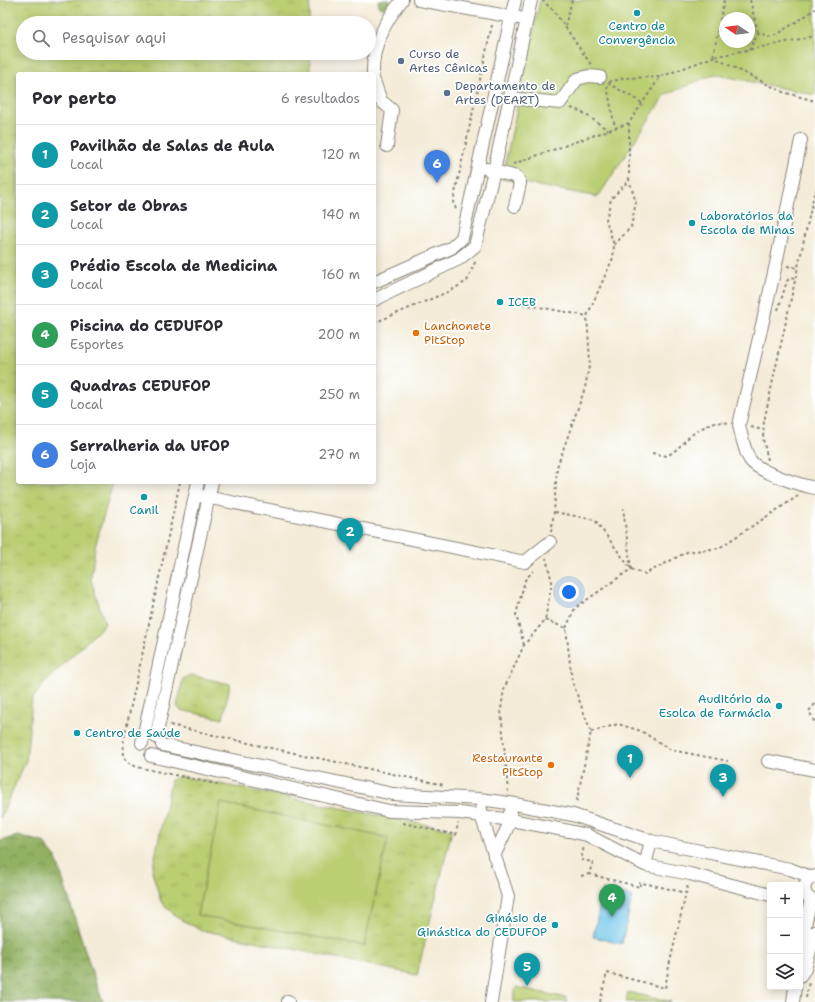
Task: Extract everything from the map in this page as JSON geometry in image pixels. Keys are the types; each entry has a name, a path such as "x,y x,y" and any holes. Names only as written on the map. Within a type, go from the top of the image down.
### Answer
{"lane":[{"path":"376,49 388,19 402,0"},
{"path":"419,0 526,20"},
{"path":"376,281 451,248 462,238 515,0"},
{"path":"376,296 459,259 475,246 494,172 531,0"},
{"path":"373,60 373,72"},
{"path":"510,98 560,103 577,79 589,76 603,80"},
{"path":"376,87 381,101 392,110 387,146"},
{"path":"801,140 776,264 739,425 743,444 751,461 763,471 813,488"},
{"path":"478,166 494,172 517,177 520,183 515,206"},
{"path":"198,484 142,743 141,749 143,752 150,756 389,811 481,815 587,835 645,865 690,874 767,894"},
{"path":"150,756 156,755 160,752 159,741 212,484"},
{"path":"196,496 525,562 550,542"},
{"path":"142,743 146,737 149,736 159,741 393,794 479,799 573,815 651,841 814,874"},
{"path":"768,761 815,770"},
{"path":"389,811 393,794"},
{"path":"479,799 481,815 508,896 491,1002"},
{"path":"494,856 511,820 509,803"},
{"path":"645,865 651,841"},
{"path":"803,929 808,899 804,891 804,887 806,881 814,874"},
{"path":"803,971 815,932"},
{"path":"793,1002 795,990"}],"path":[{"path":"542,0 554,11 603,80 615,128"},
{"path":"565,26 572,0"},
{"path":"713,57 724,0"},
{"path":"749,50 758,33 750,0"},
{"path":"758,33 772,37 815,9"},
{"path":"458,214 453,202 494,13"},
{"path":"603,80 660,77 713,57 815,36"},
{"path":"713,57 783,92 815,101"},
{"path":"614,245 631,228 636,202 629,180 629,123 660,77"},
{"path":"603,80 642,103"},
{"path":"560,103 582,112 608,131"},
{"path":"494,172 629,123"},
{"path":"550,542 557,467 585,388 590,361 587,316 613,258 614,245 606,220 611,199 629,180"},
{"path":"769,463 763,439 764,420 815,190"},
{"path":"523,304 587,316"},
{"path":"652,453 667,456 683,444 689,437 710,424 726,422 739,425"},
{"path":"180,484 122,753 128,764 137,767 221,785"},
{"path":"554,512 595,520 631,569 645,574 687,552 719,548 813,488"},
{"path":"623,508 631,569"},
{"path":"509,803 501,709 504,689 524,645 545,620 552,582 546,557 541,563"},
{"path":"524,645 516,615 525,580 536,569"},
{"path":"573,815 591,732 572,681 566,628 575,608 631,569"},
{"path":"545,620 566,628"},
{"path":"815,704 809,711 815,723"},
{"path":"171,718 170,726 450,786"},
{"path":"591,732 618,724 641,731 671,750 728,761"},
{"path":"396,822 456,835 460,813"},
{"path":"587,835 581,860 593,862 589,874"},
{"path":"582,876 589,874 640,886 640,883 648,884 686,893"},
{"path":"600,1002 607,973 665,988 690,874"}],"green space":[{"path":"0,0 310,0 309,16 16,16 16,60 310,60 310,72 16,72 16,484 112,484 95,547 91,580 105,624 45,682 32,699 26,761 0,818"},
{"path":"378,0 390,0 386,9 379,7"},
{"path":"540,0 815,0 815,95 714,74 665,95 598,197 502,179"},
{"path":"190,675 230,684 223,719 180,710 177,706 183,679"},
{"path":"180,776 452,830 417,975 201,930 178,918 161,902 152,871 171,780"},
{"path":"221,803 388,838 364,946 197,915"},
{"path":"18,836 43,842 56,858 103,1002 0,1002 0,841"},
{"path":"516,987 567,998 566,1002 513,1002"},
{"path":"628,992 671,1002 626,1002"}],"water":[{"path":"603,890 632,896 622,944 593,937"}],"place":[{"name":"Centro de Convergência","path":"637,13"},
{"name":"Curso de Artes Cênicas","path":"401,61"},
{"name":"Departamento de Artes (DEART)","path":"447,93"},
{"name":"Serralheria da UFOP","path":"437,183"},
{"name":"Laboratórios da Escola de Minas","path":"692,223"},
{"name":"ICEB","path":"500,302"},
{"name":"Lanchonete PitStop","path":"416,333"},
{"name":"Canil","path":"144,497"},
{"name":"Setor de Obras","path":"350,551"},
{"name":"Auditório da Esolca de Farmácia","path":"779,706"},
{"name":"Centro de Saúde","path":"77,733"},
{"name":"Restaurante PitStop","path":"551,765"},
{"name":"Pavilhão de Salas de Aula","path":"630,778"},
{"name":"Prédio Escola de Medicina","path":"723,797"},
{"name":"Piscina do CEDUFOP","path":"612,917"},
{"name":"Ginásio de Ginástica do CEDUFOP","path":"555,925"},
{"name":"Quadras CEDUFOP","path":"527,986"}]}
